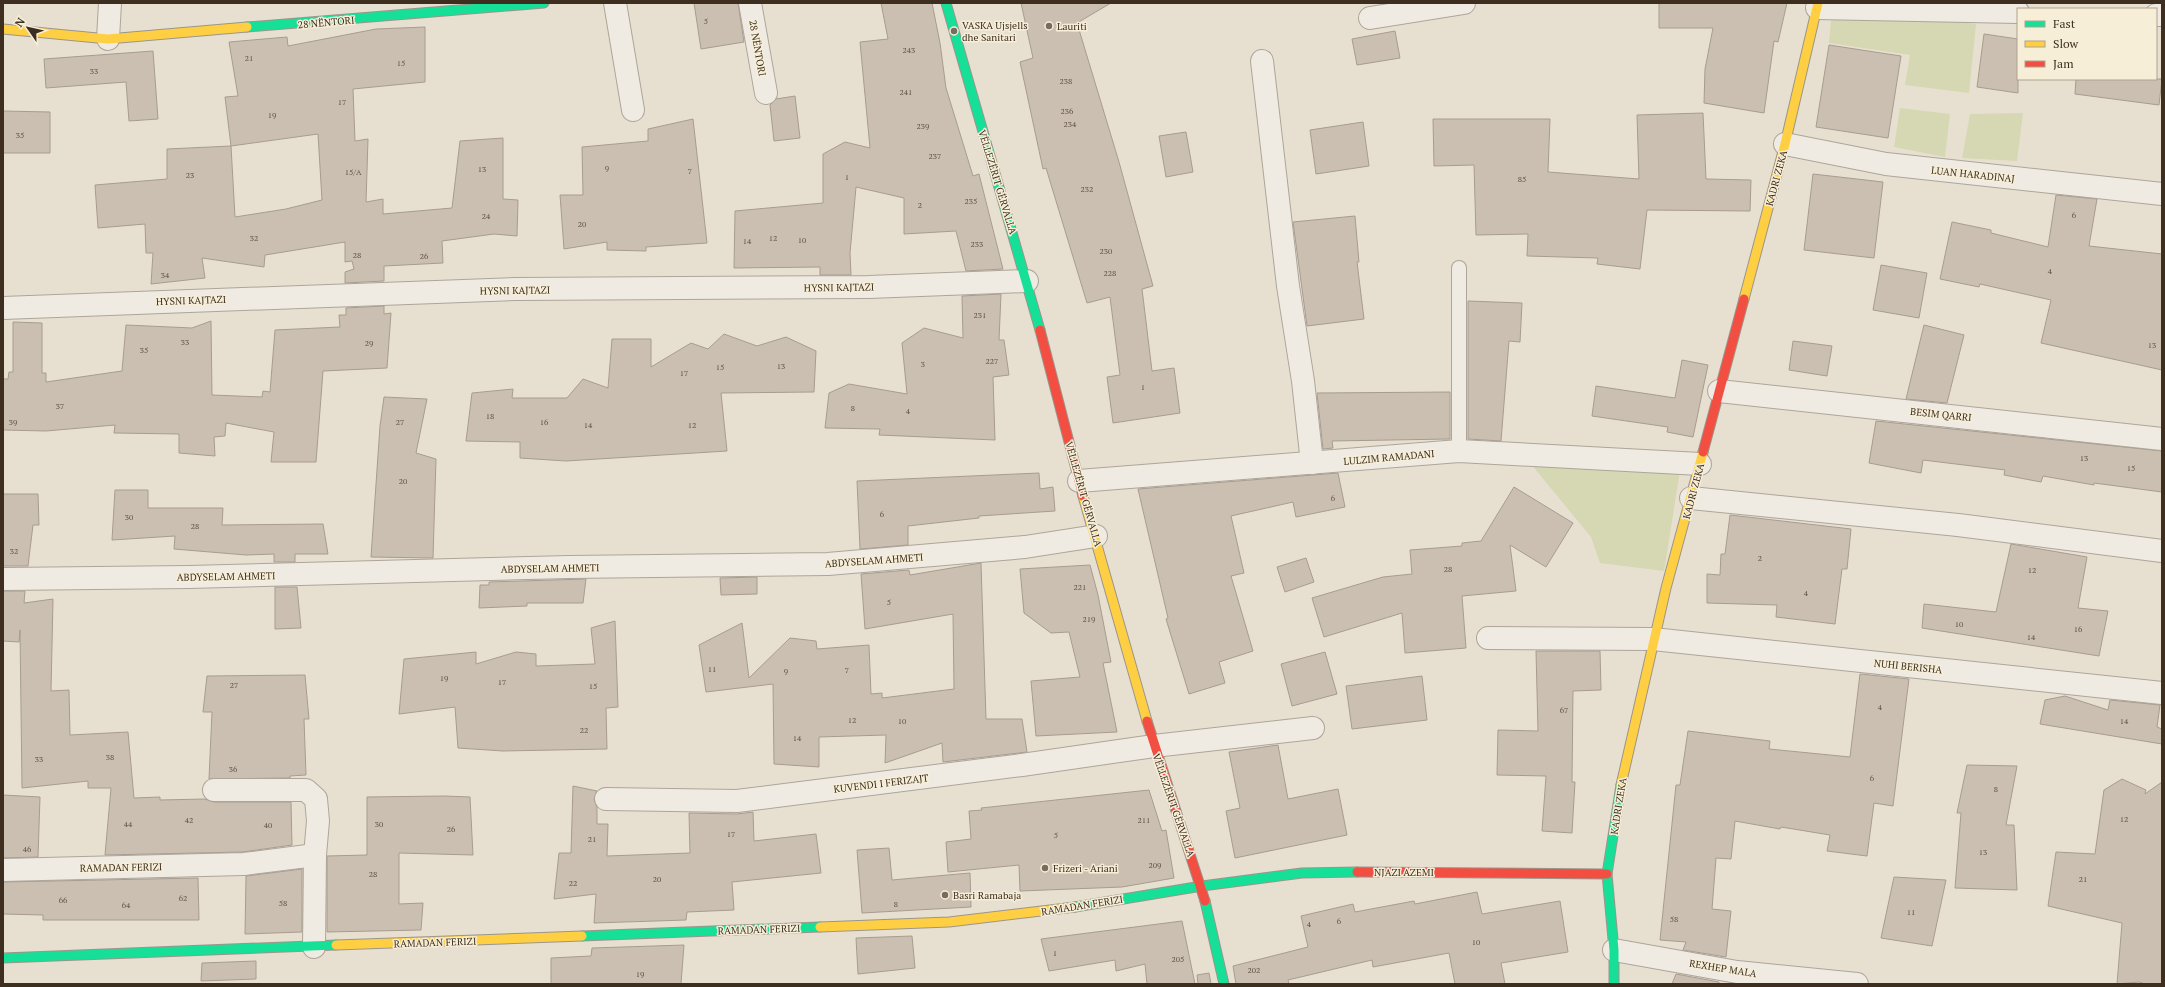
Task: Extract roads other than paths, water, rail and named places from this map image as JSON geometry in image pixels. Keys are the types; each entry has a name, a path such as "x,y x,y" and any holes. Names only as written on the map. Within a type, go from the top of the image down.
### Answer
{"street":[{"path":"108,39 110,3"},
{"name":"28 NËNTORI","path":"3,29 108,39 544,3"},
{"path":"615,3 633,110"},
{"name":"28 NËNTORI","path":"750,3 766,94"},
{"name":"VËLLEZËRIT GËRVALLA","path":"946,3 1027,281 1079,481 1096,536 1154,746 1202,886 1224,984"},
{"path":"1370,18 1464,3"},
{"path":"1818,6 2017,12"},
{"name":"KADRI ZEKA","path":"1614,984 1614,950 1607,874 1623,772 1654,639 1785,144 1818,6"},
{"path":"1262,61 1288,286 1303,381 1312,463"},
{"name":"LUAN HARADINAJ","path":"1785,144 1886,164 2162,194"},
{"name":"HYSNI KAJTAZI","path":"3,308 515,289 868,288 1027,281"},
{"name":"BESIM QARRI","path":"1719,391 2162,439"},
{"name":"LULZIM RAMADANI","path":"1079,481 1459,451 1700,464"},
{"path":"1691,498 1958,526 2162,551"},
{"name":"ABDYSELAM AHMETI","path":"3,579 189,577 569,567 828,564 1025,547 1096,536"},
{"name":"NUHI BERISHA","path":"1488,638 1654,639 2162,693"},
{"name":"KUVENDI I FERIZAJT","path":"606,800 736,801 1022,765 1154,746 1313,728"},
{"path":"214,790 306,790 316,799 318,821 315,855 314,947"},
{"name":"RAMADAN FERIZI","path":"3,870 244,864 315,855"},
{"name":"NJAZI AZEMI","path":"1202,886 1302,873 1393,871 1607,874"},
{"name":"RAMADAN FERIZI","path":"3,958 949,922 1064,909 1202,886"},
{"name":"REXHEP MALA","path":"1614,950 1737,972 1857,984"}],"lane":[{"path":"1459,268 1459,451"}],"place":[{"name":"Lauriti","path":"1049,26"},
{"name":"VASKA Ujsjells dhe Sanitari","path":"954,31"},
{"name":"Frizeri - Ariani","path":"1045,868"},
{"name":"Basri Ramabaja","path":"945,895"}]}
